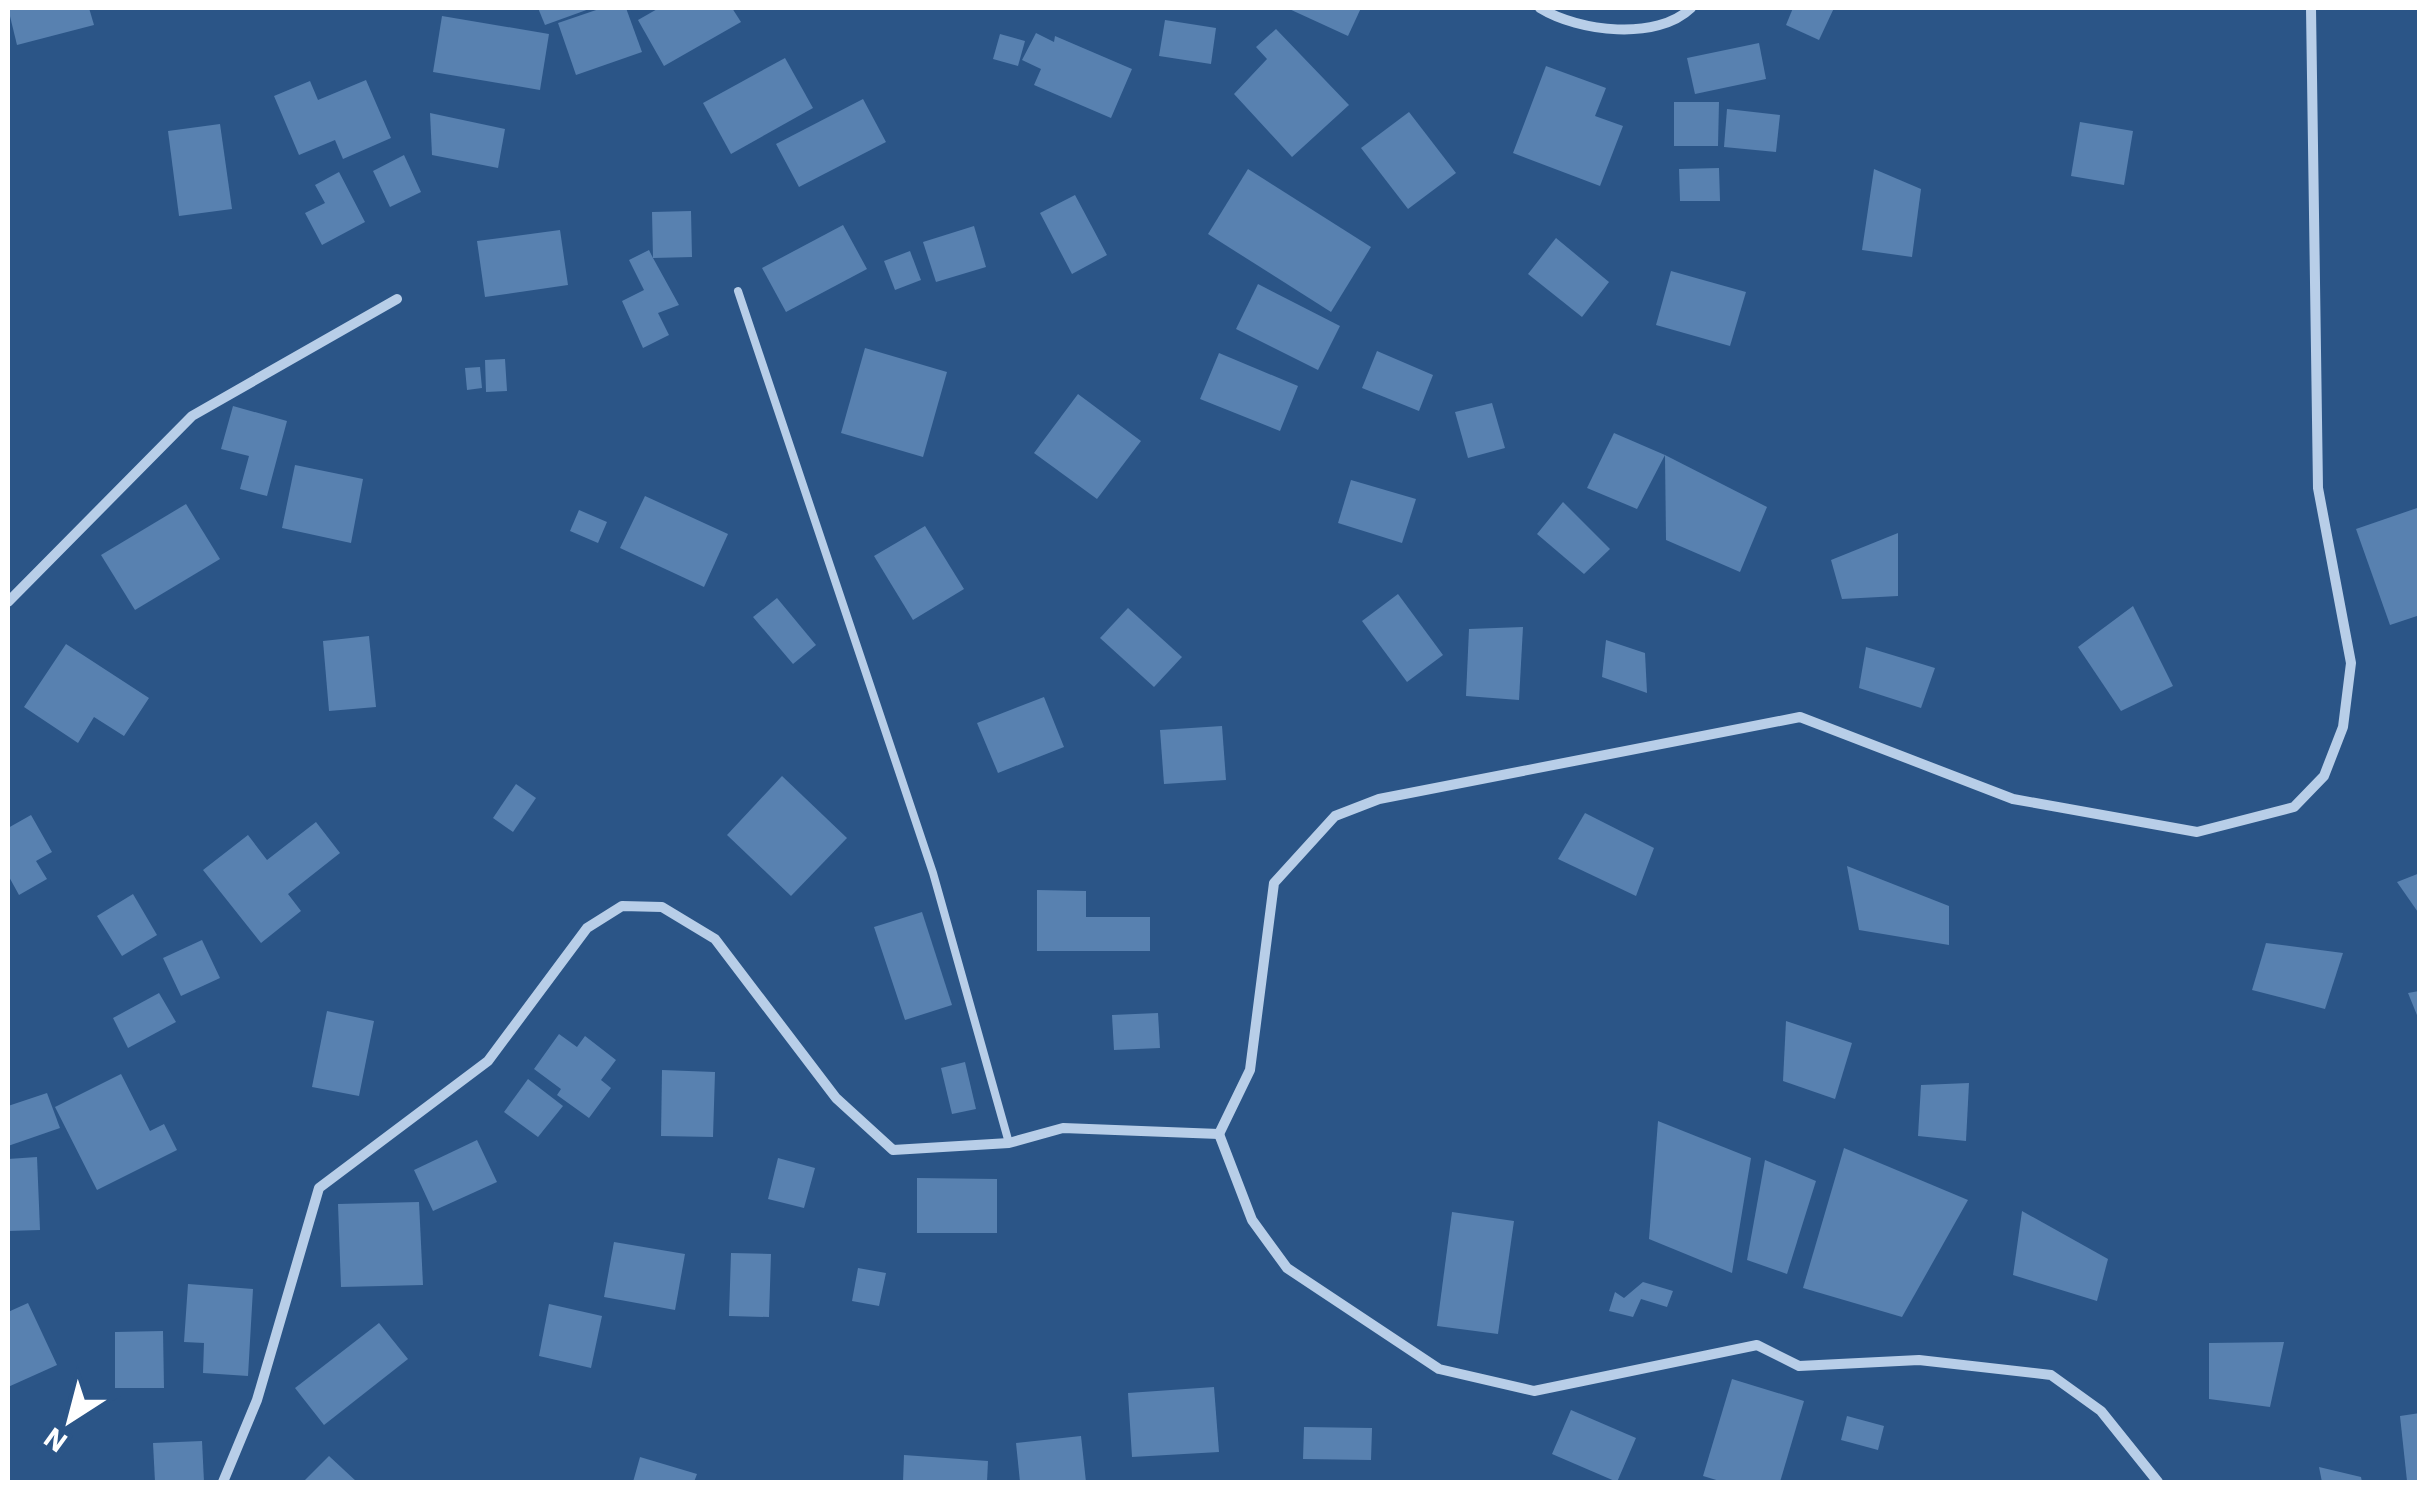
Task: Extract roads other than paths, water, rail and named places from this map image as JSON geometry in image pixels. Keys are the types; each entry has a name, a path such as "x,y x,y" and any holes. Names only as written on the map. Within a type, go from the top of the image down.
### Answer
{"street":[{"path":"1540,8 1554,16 1617,30 1678,20 1691,8"},
{"path":"2158,1482 2101,1411 2051,1375 1920,1360 1799,1366 1758,1345 1534,1391 1439,1370 1287,1268 1252,1220 1219,1134 1250,1070 1274,882 1335,816 1378,800 1800,717 2013,799 2197,832 2294,807 2324,776 2343,727 2351,663 2318,488 2311,8"},
{"path":"8,602 192,416 397,299"},
{"path":"223,1482 257,1400 318,1188 488,1061 587,928 622,906 662,907 714,939 836,1098 893,1150 1009,1143 1064,1128 1219,1134"}],"lane":[{"path":"738,290 932,873 1009,1143"}]}
